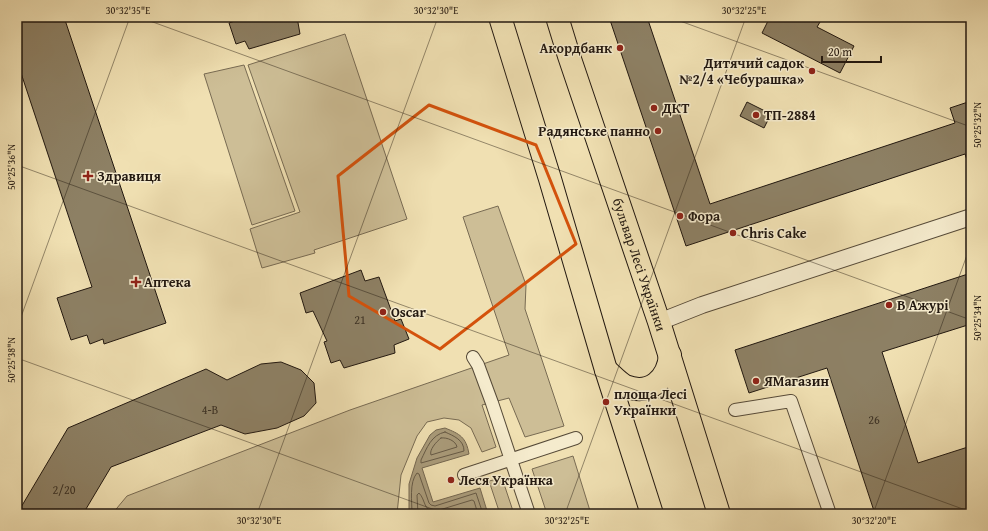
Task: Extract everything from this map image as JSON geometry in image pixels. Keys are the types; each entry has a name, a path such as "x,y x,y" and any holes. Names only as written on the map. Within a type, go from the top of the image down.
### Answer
{"main road":[{"path":"500,17 550,179 606,370 652,514"},
{"name":"бульвар Лесі Українки","path":"557,17 670,355 719,514"},
{"path":"606,370 624,385 633,389 648,388 664,376 667,370 670,355"}],"street":[{"path":"659,322 702,305 971,217"},
{"path":"473,357 484,380 529,514"},
{"path":"736,410 791,401 830,514"},
{"path":"464,475 576,438"}],"highlighted area":[{"path":"429,105 536,145 576,244 440,349 349,296 338,176"}],"shaded area":[{"path":"345,34 407,219 314,250 315,253 262,268 250,229 300,212 248,65"},
{"path":"244,65 295,211 252,225 204,74"},
{"path":"498,206 526,285 525,309 564,426 525,437 509,398 482,405 496,447 482,452 471,428 459,420 444,418 427,422 417,436 401,475 397,514 318,514 316,511 307,514 112,514 127,496 350,410 509,355 463,217"},
{"path":"573,456 591,514 547,514 532,469"},
{"path":"502,478 514,514 500,514 489,481"}],"water":[{"path":"445,428 462,437 468,448 469,454 422,468 433,502 480,488 488,514 409,514 409,484 417,458 430,435 436,430"}],"building":[{"path":"17,17 64,17 166,323 104,344 103,339 90,344 87,335 71,340 57,298 92,287 17,61"},
{"path":"234,17 297,17 300,34 249,49 245,41 236,44 229,23 235,21"},
{"path":"609,17 647,17 710,204 955,123 950,108 971,101 971,162 968,163 965,154 686,246"},
{"path":"770,17 823,17 817,27 854,46 840,73 762,33"},
{"name":"ТП-2884","path":"747,102 771,114 764,128 740,116"},
{"path":"361,270 365,281 379,277 395,321 401,319 409,339 394,345 395,353 344,368 340,360 331,363 324,342 327,341 313,311 306,313 300,293"},
{"path":"971,273 971,324 882,352 918,463 971,446 971,514 875,514 827,368 749,393 735,350"},
{"path":"281,362 301,370 314,383 316,403 304,416 277,428 245,434 221,425 111,467 83,514 17,514 68,428 206,369 227,380 261,364"}],"place":[{"name":"Акордбанк","path":"620,48"},
{"name":"Дитячий садок №2/4 «Чебурашка»","path":"812,71"},
{"name":"ДКТ","path":"654,108"},
{"name":"ТП-2884","path":"756,115"},
{"name":"Радянське панно","path":"658,131"},
{"name":"Здравиця","path":"88,176"},
{"name":"Фора","path":"680,216"},
{"name":"Chris Cake","path":"733,233"},
{"name":"Аптека","path":"136,282"},
{"name":"В Ажурі","path":"889,305"},
{"name":"Oscar","path":"383,312"},
{"name":"ЯМагазин","path":"756,381"},
{"name":"площа Лесі Українки","path":"606,402"},
{"name":"Леся Українка","path":"451,480"}]}
